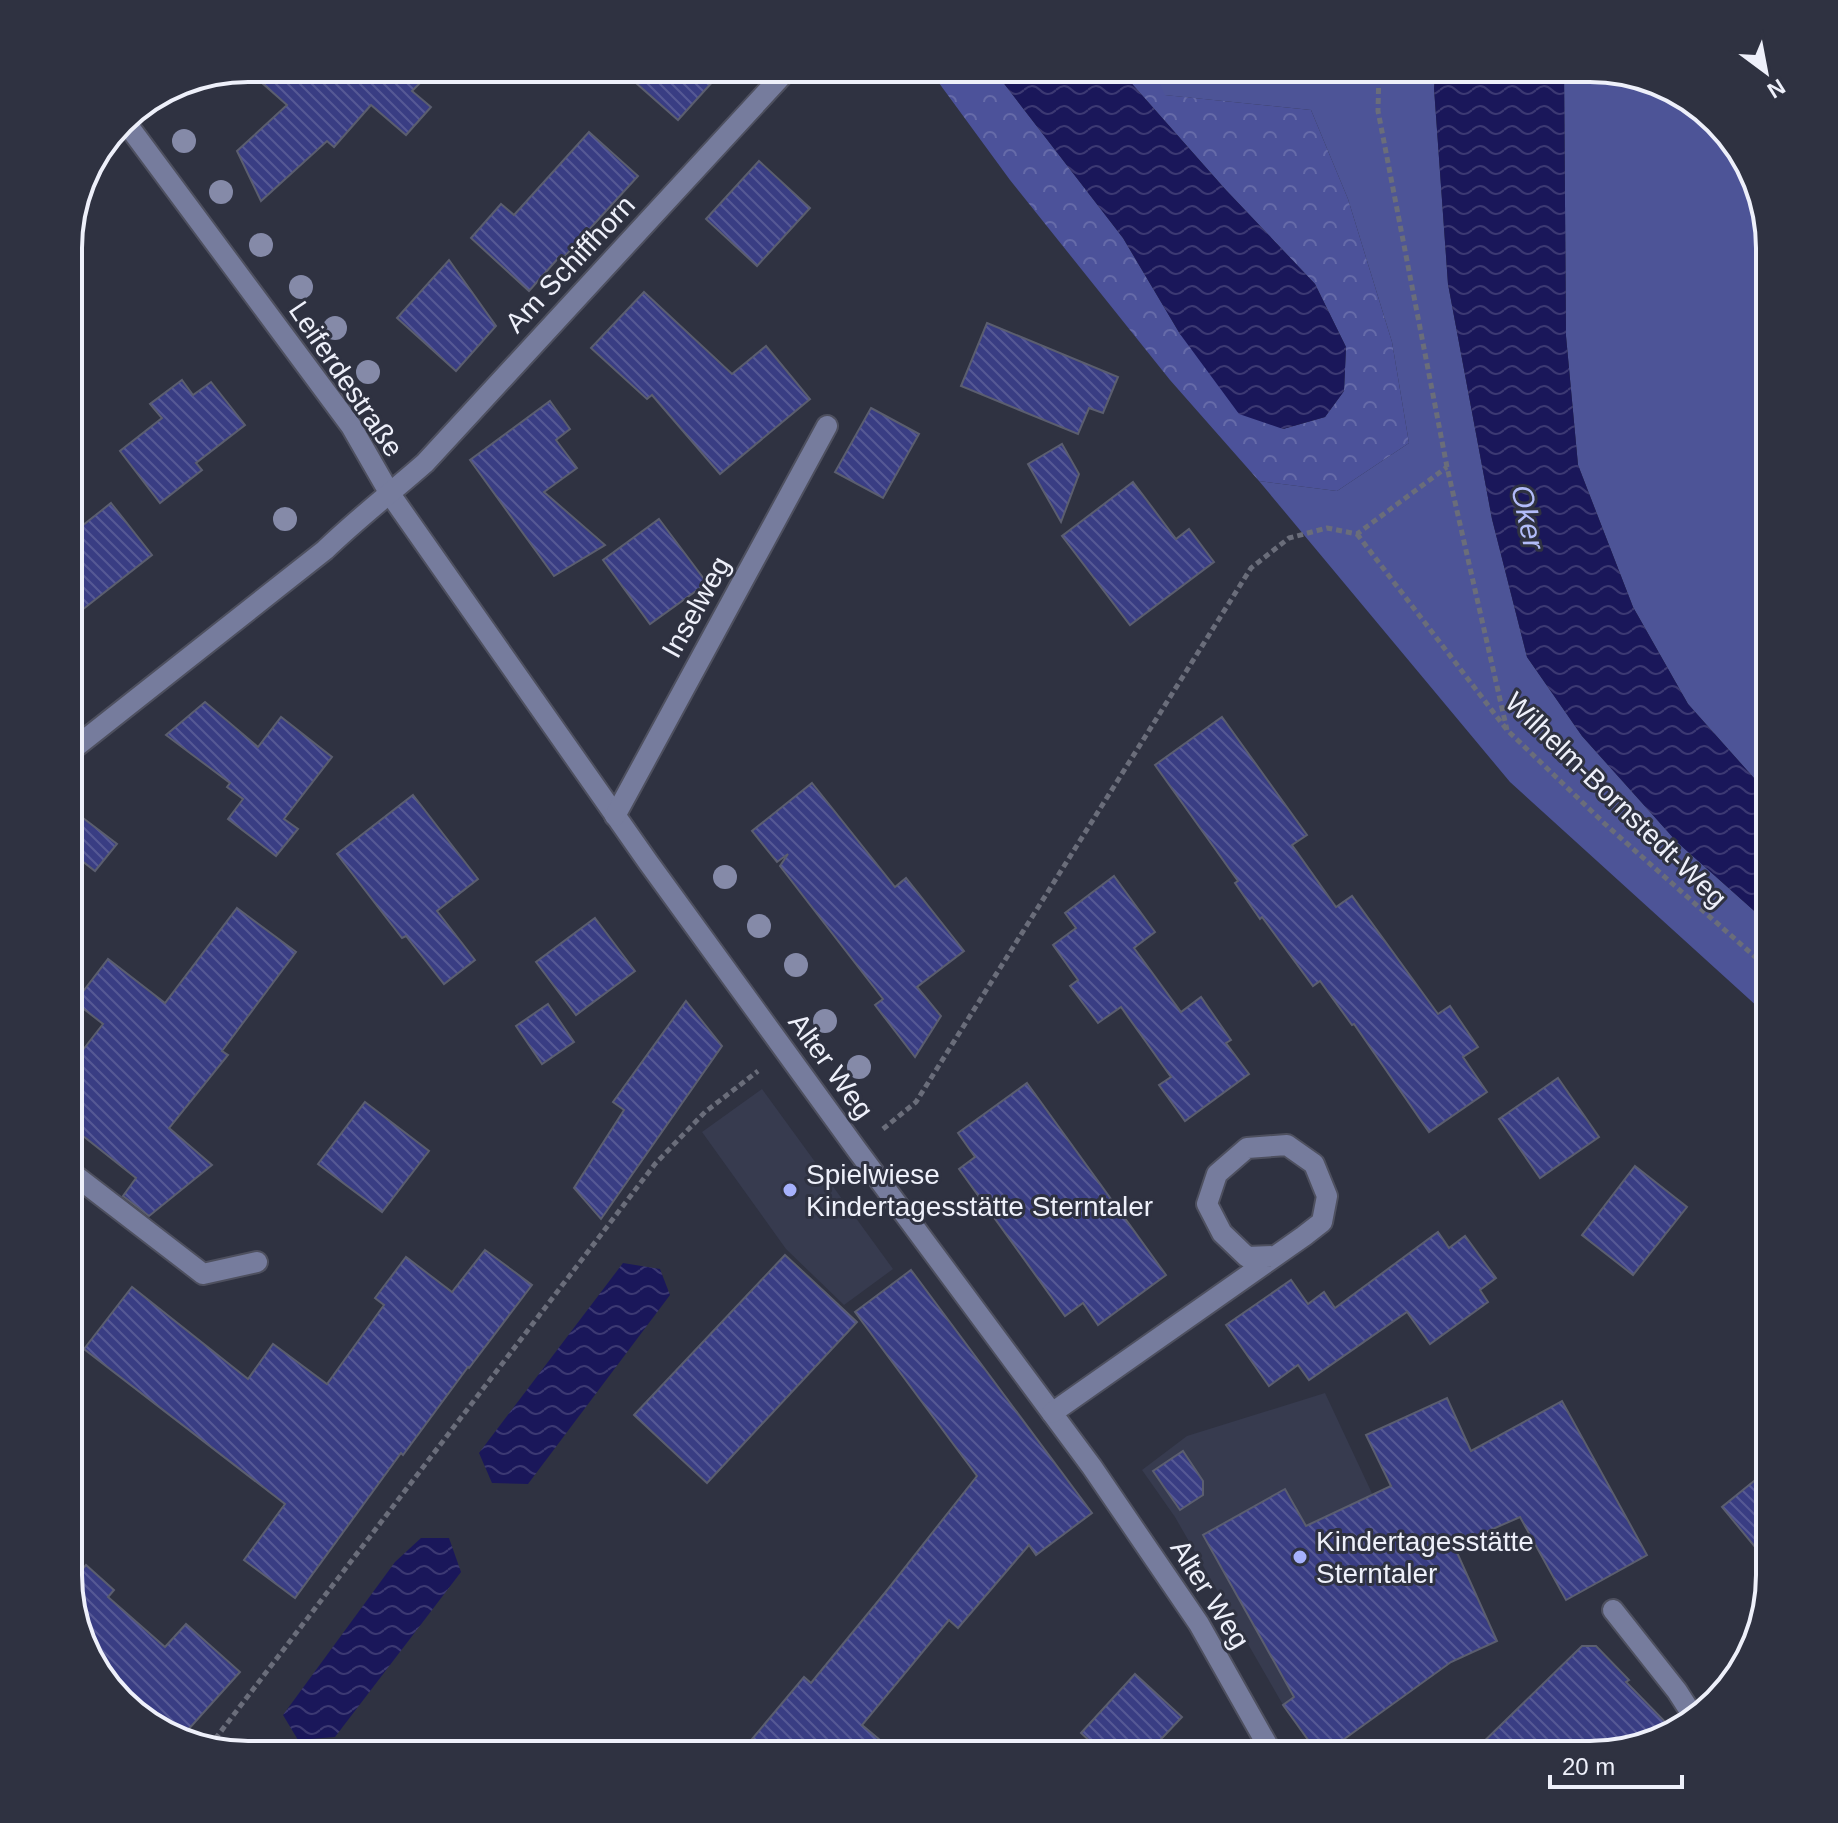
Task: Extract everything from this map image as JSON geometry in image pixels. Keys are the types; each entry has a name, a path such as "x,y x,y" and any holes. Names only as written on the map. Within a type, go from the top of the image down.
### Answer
{"street":[{"name":"Am Schiffhorn","path":"390,494 425,463 776,82"},
{"name":"Leiferdestraße","path":"82,742 325,550 390,494 351,426 132,130"},
{"name":"Inselweg","path":"615,816 827,426"},
{"name":"Alter Weg","path":"390,494 615,816 1143,1540 1199,1624 1265,1741"},
{"path":"1052,1413 1274,1256 1322,1222 1327,1196 1314,1164 1287,1145 1247,1148 1217,1174 1207,1204 1222,1233 1247,1257 1274,1256"},
{"path":"82,1181 203,1274 257,1262"},
{"path":"1613,1610 1688,1709"}],"path":[{"path":"1379,82 1378,111 1447,467 1507,730"},
{"path":"857,1150 916,1102 1251,568 1289,538 1327,528 1357,534 1447,467"},
{"name":"Wilhelm-Bornstedt-Weg","path":"1357,534 1507,730 1605,824 1756,958"},
{"path":"216,1738 655,1164 705,1112 784,1050"}],"shaded area":[{"path":"1159,82 1435,82 1448,284 1492,519 1527,657 1582,736 1677,842 1756,913 1756,1005 1510,782 1259,481 1337,491 1409,443 1392,342 1348,199 1311,110 1164,95"},
{"path":"1564,82 1622,85 1673,104 1715,139 1739,175 1755,226 1756,780 1688,704 1633,607 1578,465 1566,336"},
{"name":"Spielwiese Kindertagesstätte Sterntaler","path":"762,1089 893,1269 844,1305 786,1249 702,1132"},
{"name":"Kindertagesstätte Sterntaler","path":"1325,1393 1421,1598 1414,1611 1283,1705 1175,1517 1142,1470 1187,1436"}],"green space":[{"path":"938,82 1003,82 1123,238 1180,334 1283,429 1325,417 1344,391 1346,347 1315,284 1130,82 1159,82 1165,95 1311,110 1348,199 1392,342 1409,443 1337,491 1259,481 1170,380 1010,180"}],"water":[{"path":"1003,82 1130,82 1315,284 1346,347 1344,391 1325,417 1283,429 1239,414 1180,334 1123,238"},
{"name":"Oker","path":"1435,82 1564,82 1566,336 1578,465 1633,607 1688,704 1756,780 1756,913 1677,842 1582,736 1527,657 1492,519 1448,284"},
{"path":"623,1263 660,1269 670,1295 528,1484 492,1483 479,1453"},
{"path":"421,1538 449,1538 461,1572 335,1737 298,1740 283,1715 395,1562"}],"building":[{"path":"261,82 417,82 419,84 412,91 431,107 406,135 371,105 334,147 327,141 261,201 237,151 287,105"},
{"path":"635,82 712,82 678,120"},
{"path":"589,132 638,176 529,291 471,238 501,204 514,215"},
{"path":"759,161 810,208 757,266 706,219"},
{"path":"449,260 496,326 456,371 397,318"},
{"path":"644,292 732,374 766,346 810,399 720,474 652,395 647,399 591,348"},
{"path":"987,323 1118,377 1103,413 1089,408 1078,434 961,386"},
{"path":"182,380 193,395 211,382 245,425 196,463 202,470 160,503 120,451 162,418 150,404"},
{"path":"550,401 570,429 556,440 577,468 544,492 605,545 554,576 470,460"},
{"path":"871,408 919,434 883,498 835,472"},
{"path":"1062,444 1079,474 1061,522 1028,464"},
{"path":"1133,482 1176,539 1189,529 1214,562 1130,625 1062,536"},
{"path":"111,503 152,555 82,610 82,526"},
{"path":"659,519 707,583 650,624 603,560"},
{"path":"205,702 258,747 281,717 332,757 284,819 298,829 276,856 228,819 243,799 227,787 230,783 166,735"},
{"path":"1222,717 1307,835 1292,845 1336,907 1352,896 1438,1014 1450,1006 1478,1047 1463,1057 1487,1092 1429,1132 1354,1024 1320,981 1313,986 1262,917 1260,919 1235,883 1238,881 1155,765"},
{"path":"812,783 895,887 906,878 964,951 917,987 941,1016 915,1057 875,1005 883,999 780,866 788,854 777,862 752,831"},
{"path":"413,795 478,879 437,911 475,960 444,984 406,936 402,938 337,854"},
{"path":"82,819 117,844 95,871 82,861"},
{"path":"1114,876 1155,932 1134,948 1181,1012 1201,997 1231,1040 1226,1043 1249,1074 1185,1121 1159,1085 1171,1077 1121,1007 1098,1023 1070,986 1078,980 1053,945 1076,928 1065,913"},
{"path":"237,908 296,952 222,1051 228,1055 169,1128 212,1165 149,1216 123,1196 136,1178 82,1135 82,1051 103,1024 82,1008 82,993 108,959 165,1003"},
{"path":"595,918 635,971 576,1015 536,962"},
{"path":"686,1001 722,1046 601,1219 574,1188 624,1110 613,1102"},
{"path":"548,1004 574,1042 542,1064 516,1026"},
{"path":"1558,1078 1599,1137 1540,1178 1499,1119"},
{"path":"1027,1083 1166,1275 1098,1325 1083,1303 1065,1316 959,1169 975,1157 958,1133"},
{"path":"365,1102 429,1151 382,1212 318,1164"},
{"path":"1635,1166 1687,1207 1633,1275 1582,1235"},
{"path":"1438,1232 1449,1248 1465,1236 1496,1278 1480,1290 1488,1302 1430,1344 1407,1312 1309,1380 1298,1365 1269,1386 1226,1325 1291,1280 1308,1304 1324,1292 1335,1308"},
{"path":"485,1250 532,1285 403,1455 401,1453 295,1598 244,1560 285,1504 84,1349 132,1287 248,1379 273,1344 327,1384 384,1305 375,1298 406,1257 452,1292"},
{"path":"785,1255 857,1322 707,1483 634,1415"},
{"path":"911,1270 1092,1513 1036,1555 1029,1545 958,1628 949,1620 862,1725 881,1741 754,1741 752,1739 804,1677 811,1683 977,1476 855,1312"},
{"path":"1447,1398 1471,1451 1562,1401 1647,1555 1566,1600 1520,1517 1454,1546 1497,1641 1451,1662 1341,1741 1309,1741 1283,1705 1294,1697 1203,1535 1285,1489 1306,1526 1391,1486 1366,1435"},
{"path":"1183,1451 1203,1481 1203,1495 1180,1510 1153,1471"},
{"path":"1756,1479 1756,1548 1722,1507"},
{"path":"86,1565 114,1590 108,1597 165,1647 186,1624 240,1672 188,1729 156,1713 123,1684 99,1648 85,1607 82,1570"},
{"path":"1582,1646 1596,1646 1666,1723 1612,1740 1484,1741"},
{"path":"1135,1674 1182,1717 1159,1741 1090,1741 1081,1733"}],"place":[{"name":"Spielwiese Kindertagesstätte Sterntaler","path":"790,1190"},
{"name":"Kindertagesstätte Sterntaler","path":"1300,1557"}]}
